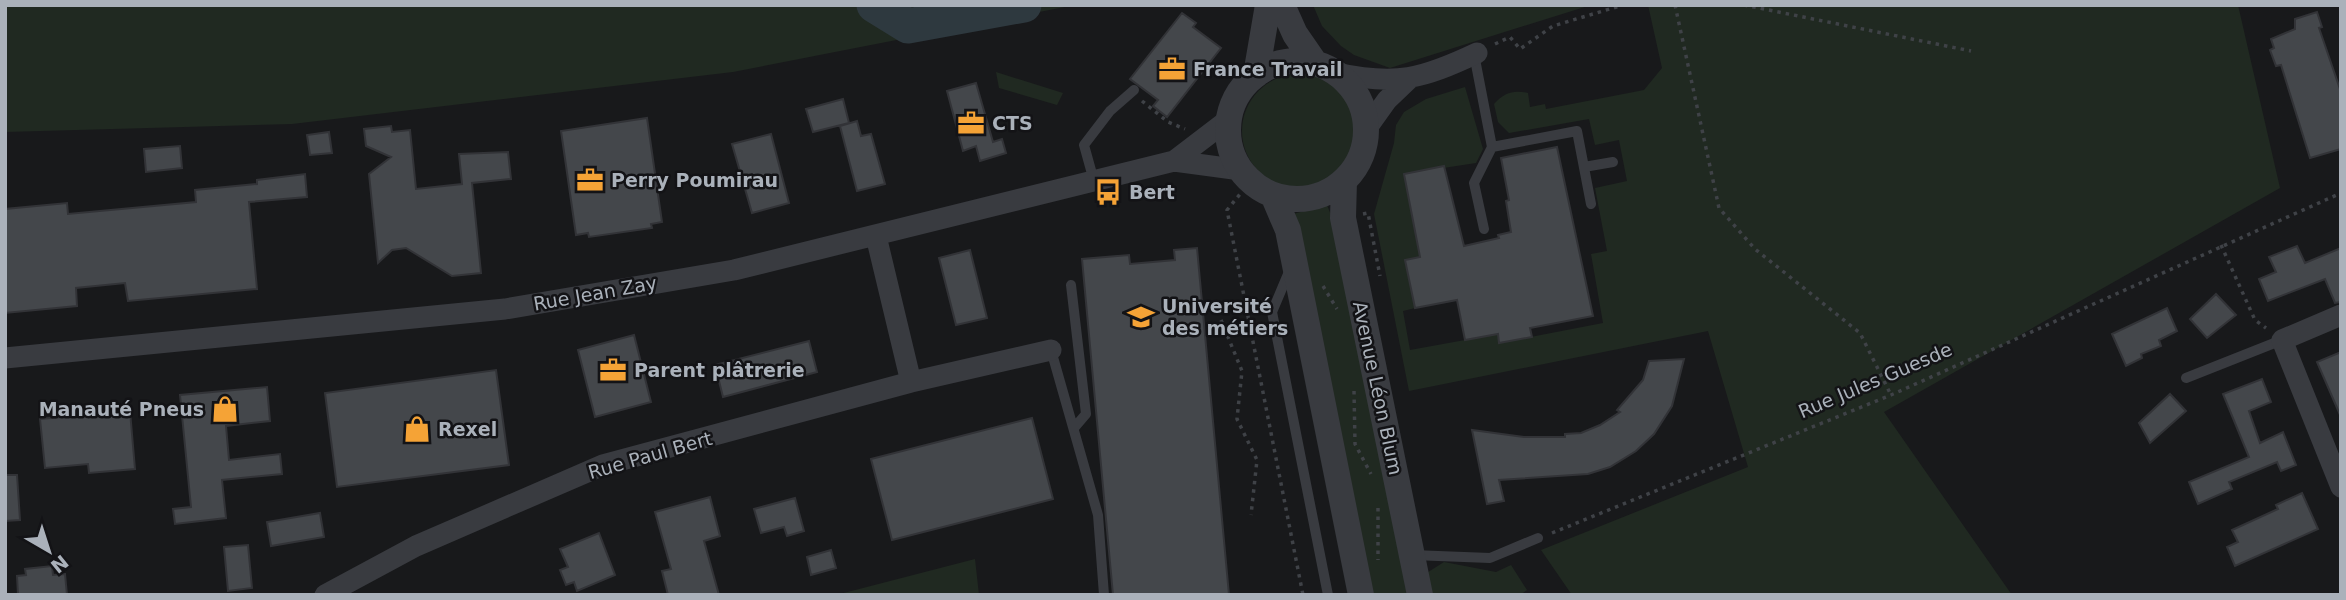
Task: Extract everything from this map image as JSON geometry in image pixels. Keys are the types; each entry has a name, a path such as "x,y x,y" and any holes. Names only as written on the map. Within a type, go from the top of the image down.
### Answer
{"street":[{"path":"1256,75 1268,5"},
{"path":"1282,5 1296,34 1325,68 1357,97 1367,128"},
{"path":"1361,595 1288,230 1231,146 1229,119 1243,87 1256,75 1284,63 1325,68 1375,82 1409,79 1475,53"},
{"path":"1255,182 1291,199 1310,198 1328,192 1344,181 1357,166 1367,128 1387,100 1409,79"},
{"name":"Rue Jean Zay","path":"5,358 505,309 734,270 1174,161 1229,119"},
{"name":"Rue Jean Zay","path":"1174,161 1255,182"},
{"name":"Avenue Léon Blum","path":"1344,181 1343,218 1420,595"},
{"path":"876,236 911,382"},
{"path":"2341,315 2282,340 2341,487"},
{"name":"Rue Paul Bert","path":"325,595 416,546 603,465 911,382 1051,349"}],"lane":[{"path":"1475,53 1492,147 1474,183 1483,229"},
{"path":"1094,181 1084,145 1110,110 1134,90"},
{"path":"1492,147 1577,131 1591,204"},
{"path":"1584,167 1613,162"},
{"path":"1294,262 1282,282 1272,312 1328,595"},
{"path":"1071,285 1086,414 1074,428"},
{"path":"2186,378 2282,340"},
{"path":"1051,349 1098,515 1104,595"},
{"path":"1412,555 1490,558 1538,538"}],"path":[{"path":"1475,53 1510,37 1520,49 1553,26 1623,5"},
{"path":"1675,5 1719,208 1755,248 1860,333 1891,395"},
{"path":"1744,5 1971,51"},
{"path":"1141,101 1201,140"},
{"path":"1255,182 1227,210 1303,595"},
{"name":"Rue Jules Guesde","path":"1538,538 1891,395 2221,245 2341,194"},
{"path":"2221,245 2255,320 2282,340"},
{"path":"1320,273 1323,285 1341,316"},
{"path":"1221,320 1242,372 1237,419 1257,460 1251,515"},
{"path":"1354,390 1355,444 1376,484"},
{"path":"1377,498 1378,571"}],"shaded area":[{"path":"5,5 1075,5 733,72 292,124 5,132"},
{"path":"1313,5 1591,5 1390,68 1354,55 1341,46 1322,26"},
{"path":"1648,5 2238,5 2280,188 1884,412 2012,595 1572,595 1541,550 1748,467 1708,331 1409,391 1374,214 1394,143 1396,125 1404,112 1426,99 1465,87 1483,149 1476,163 1404,174 1423,256 1405,260 1415,308 1403,311 1410,350 1498,334 1500,343 1603,323 1591,254 1607,251 1595,188 1627,181 1619,140 1595,145 1589,119 1509,133 1498,122 1494,104 1506,94 1514,92 1528,93 1530,107 1545,104 1546,109 1644,90 1662,68"},
{"path":"996,72 1063,93 1057,105 999,88"},
{"path":"1299,74 1321,78 1339,91 1352,109 1356,131 1352,153 1339,171 1321,184 1299,188 1277,184 1259,171 1246,153 1242,131 1246,109 1259,91 1277,78"},
{"path":"1327,205 1413,595 1370,595 1293,214"},
{"path":"975,559 979,595 836,595"},
{"path":"1444,562 1496,572 1511,565 1527,590 1520,595 1429,595 1425,574"}],"building":[{"path":"2317,12 2322,27 2319,28 2341,92 2341,149 2310,158 2281,65 2276,66 2270,50 2274,48 2271,39 2295,29 2295,19"},
{"path":"1182,13 1196,23 1193,27 1221,48 1167,117 1153,106 1158,100 1130,79"},
{"path":"976,83 993,142 1002,139 1006,153 980,161 976,146 963,151 947,91"},
{"path":"843,99 849,123 813,132 806,109"},
{"path":"647,118 662,222 651,224 652,228 589,237 588,233 576,235 561,131"},
{"path":"857,121 861,136 871,134 885,184 857,191 840,126"},
{"path":"391,126 392,132 410,130 416,189 462,184 459,154 508,152 511,179 472,183 481,273 452,276 406,248 392,250 378,263 369,174 391,157 366,146 364,129"},
{"path":"329,132 332,153 310,155 307,135"},
{"path":"771,134 789,203 752,213 732,144"},
{"path":"180,146 182,168 146,172 144,149"},
{"path":"1557,147 1593,316 1530,328 1532,337 1499,343 1498,334 1465,340 1457,300 1415,308 1405,260 1420,257 1404,174 1444,166 1464,246 1499,238 1498,235 1511,232 1506,201 1509,200 1501,158"},
{"path":"305,174 307,197 249,202 257,289 128,301 125,283 76,288 77,306 5,313 5,209 67,203 68,214 196,202 195,190 257,184 257,180"},
{"path":"2297,246 2305,263 2341,248 2341,302 2335,303 2325,279 2268,301 2259,279 2276,272 2269,257"},
{"path":"1197,248 1229,595 1113,595 1082,259 1129,255 1130,264 1175,260 1174,250"},
{"path":"970,250 987,318 956,325 939,258"},
{"path":"2216,294 2236,315 2207,338 2190,319"},
{"path":"2167,308 2177,331 2159,340 2161,346 2141,354 2142,358 2126,366 2112,334"},
{"path":"634,335 651,402 595,417 578,350"},
{"path":"809,341 817,372 723,397 715,365"},
{"path":"2341,352 2341,417 2317,362"},
{"path":"1684,359 1672,406 1654,434 1636,451 1610,467 1588,474 1499,480 1504,501 1487,504 1472,430 1524,437 1565,437 1565,434 1581,433 1620,412 1617,410 1643,380 1649,361"},
{"path":"496,370 509,465 337,487 325,393"},
{"path":"2262,379 2271,402 2249,411 2260,443 2283,432 2296,465 2281,471 2277,462 2229,482 2232,489 2198,504 2189,482 2249,457 2223,394"},
{"path":"267,387 270,421 226,426 229,460 280,454 282,474 222,480 226,518 175,524 173,509 191,507 180,395"},
{"path":"2170,394 2186,411 2150,443 2139,423"},
{"path":"130,411 135,469 89,473 88,464 45,468 40,419"},
{"path":"1032,418 1053,499 892,540 871,459"},
{"path":"5,475 17,475 20,520 5,521"},
{"path":"2302,493 2318,529 2235,566 2227,547 2238,542 2232,530 2278,509 2276,505"},
{"path":"710,497 720,536 704,541 719,595 668,595 662,571 671,569 655,512"},
{"path":"795,498 804,531 787,536 784,527 761,533 754,509"},
{"path":"320,513 324,537 271,546 267,522"},
{"path":"599,533 615,575 577,591 574,582 566,585 560,570 568,567 560,549"},
{"path":"248,545 252,588 228,591 224,547"},
{"path":"831,550 836,568 811,575 807,557"},
{"path":"52,566 53,575 65,574 67,595 18,595 17,576 26,575 25,569"}],"waterway":[{"path":"874,5 908,26 1024,5"}],"place":[{"name":"France Travail","path":"1172,69"},
{"name":"CTS","path":"971,123"},
{"name":"Perry Poumirau","path":"590,180"},
{"name":"Bert","path":"1108,192"},
{"name":"Université des métiers","path":"1141,317"},
{"name":"Parent plâtrerie","path":"613,370"},
{"name":"Manauté Pneus","path":"225,409"},
{"name":"Rexel","path":"417,429"}]}
